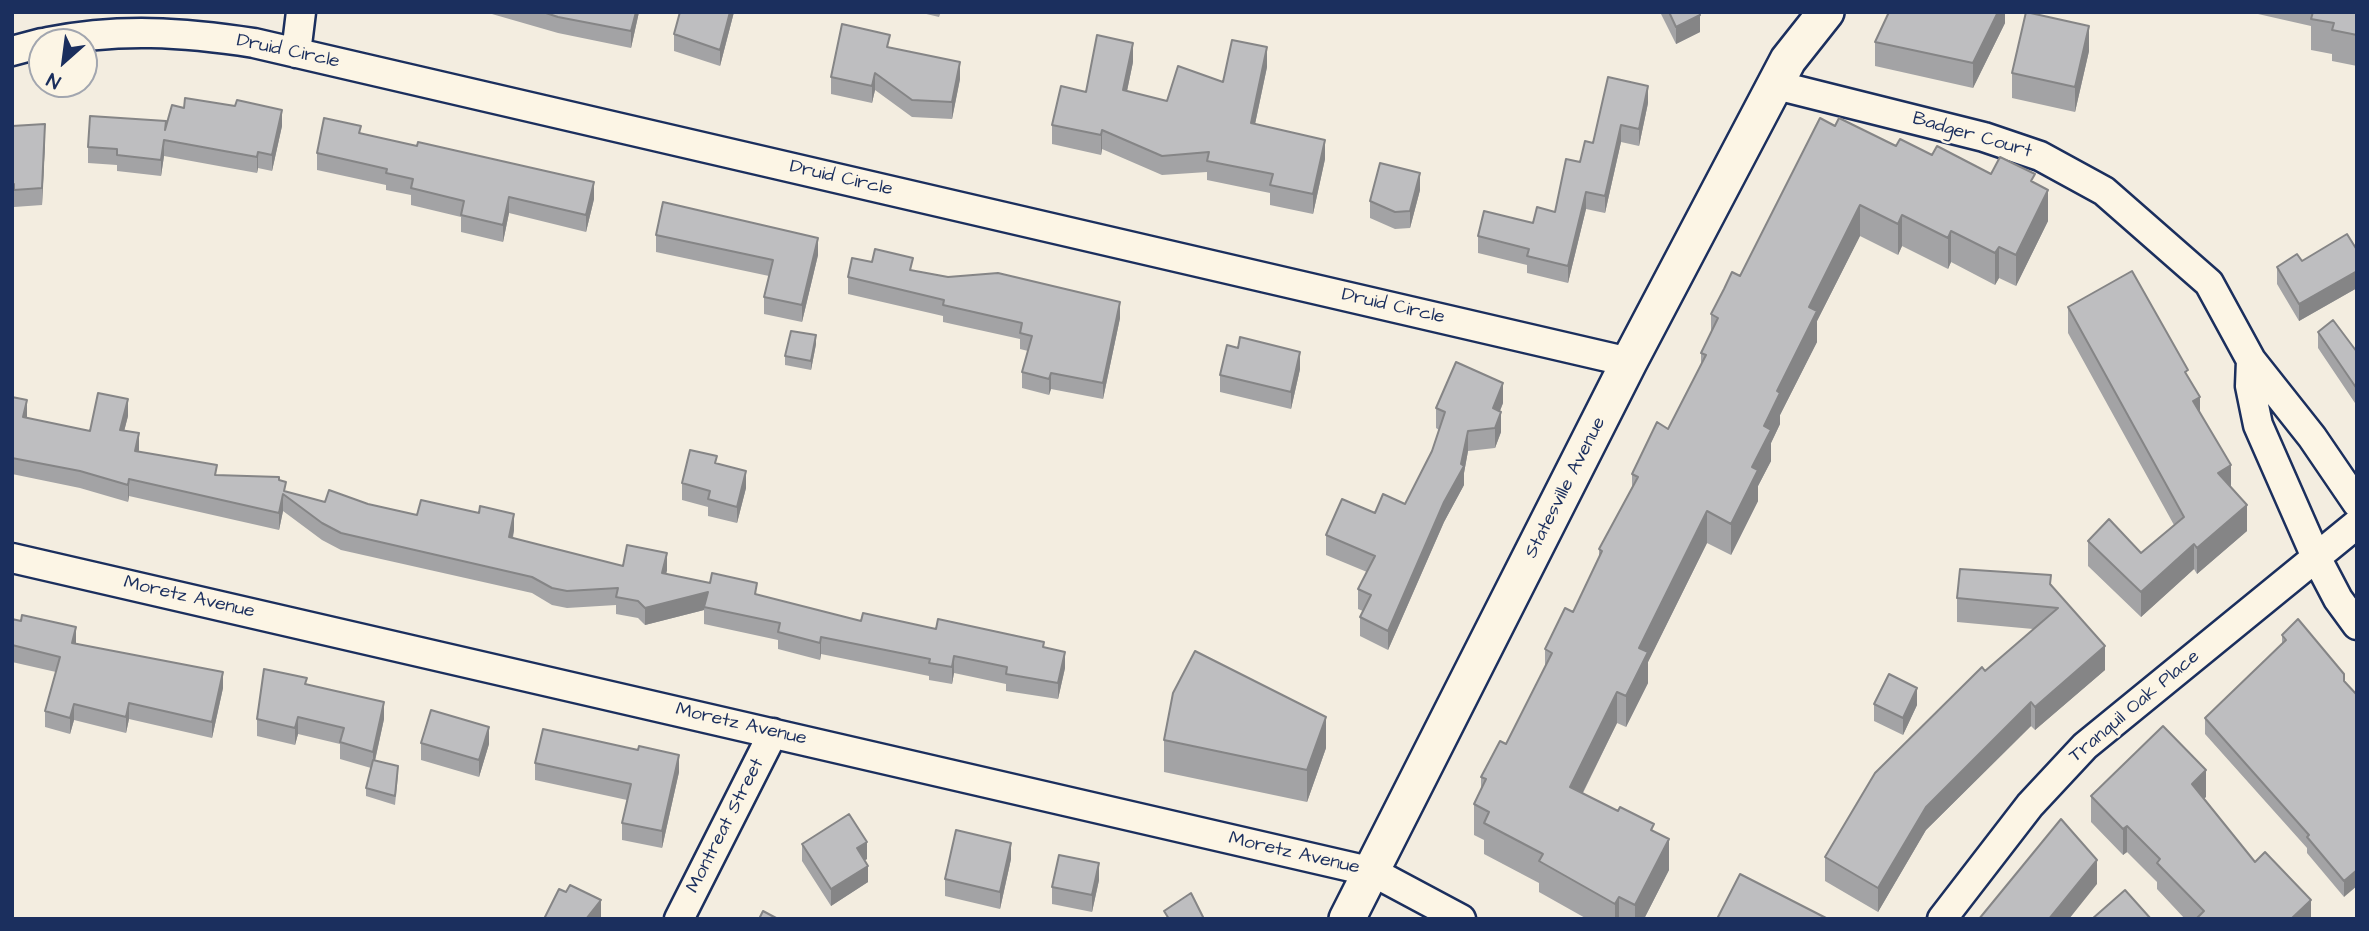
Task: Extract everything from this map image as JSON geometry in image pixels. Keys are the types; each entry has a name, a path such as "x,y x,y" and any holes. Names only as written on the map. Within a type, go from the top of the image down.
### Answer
{"main road":[{"name":"Statesville Avenue","path":"1782,72 1796,12"},
{"name":"Statesville Avenue","path":"1347,919 1629,362 1782,72 1826,12"}],"street":[{"path":"296,53 301,12"},
{"name":"Druid Circle","path":"98,34 121,31 189,33 296,53 1629,362"},
{"name":"Badger Court","path":"1782,72 2040,156 2104,191 2209,284 2251,360 2312,437 2357,503"},
{"name":"Badger Court","path":"2251,360 2250,386 2258,425 2316,557 2338,599 2357,625"},
{"name":"Tranquil Oak Place","path":"1942,919 2030,805 2085,746 2357,524"},
{"name":"Moretz Avenue","path":"12,558 1373,872 1461,919"},
{"name":"Montreat Street","path":"679,919 773,733"}],"building":[{"path":"543,12 636,12 631,31"},
{"path":"680,12 730,12 720,50 674,34"},
{"path":"1669,12 1699,12 1700,15 1676,27"},
{"path":"1889,12 1998,12 1973,63 1875,42"},
{"path":"2026,12 2089,26 2075,87 2012,73"},
{"path":"2313,12 2357,12 2357,35 2332,30 2334,23 2311,19"},
{"path":"842,24 890,35 887,47 960,62 952,102 912,100 875,73 872,86 831,77"},
{"path":"1097,35 1133,43 1123,90 1167,101 1178,66 1223,82 1232,40 1267,47 1251,123 1325,140 1313,194 1270,185 1273,174 1207,161 1209,152 1162,156 1102,130 1101,135 1052,125 1061,86 1086,92"},
{"path":"1608,77 1648,86 1639,129 1621,125 1605,196 1586,192 1568,266 1527,256 1529,249 1478,236 1484,211 1533,223 1537,207 1555,212 1566,159 1580,162 1585,141 1593,143"},
{"path":"185,98 235,106 237,100 282,110 272,155 258,152 257,157 164,140 161,160 117,155 117,149 88,147 90,116 166,121 165,130 172,105 184,108"},
{"path":"324,118 361,126 359,133 417,146 418,142 594,182 586,215 509,197 503,225 461,215 464,201 411,188 413,179 386,173 387,169 317,153"},
{"path":"1820,118 1835,126 1839,118 1896,146 1900,139 1932,155 1937,146 1991,174 2000,157 2035,174 2031,181 2048,190 2016,255 1999,247 1995,253 1951,231 1948,238 1902,215 1898,224 1860,205 1809,307 1817,311 1777,391 1780,393 1764,426 1771,430 1752,467 1758,470 1731,524 1707,511 1639,648 1648,652 1626,696 1617,692 1570,787 1618,811 1620,807 1654,824 1651,830 1669,839 1635,905 1619,897 1615,904 1539,861 1543,854 1484,823 1489,812 1474,804 1486,779 1481,777 1500,741 1506,744 1552,653 1545,649 1565,608 1573,612 1602,551 1599,549 1638,477 1632,474 1657,422 1668,429 1706,355 1701,353 1718,318 1711,314 1732,272 1740,276"},
{"path":"45,124 42,188 14,190 12,126"},
{"path":"1380,163 1420,173 1410,211 1395,212 1370,201"},
{"path":"663,202 818,238 802,305 764,297 773,260 656,235"},
{"path":"2347,234 2357,250 2357,271 2299,304 2277,267 2297,254 2302,261"},
{"path":"875,249 913,258 910,270 948,277 998,273 1120,302 1103,383 1051,373 1049,379 1022,372 1032,336 1020,333 1022,323 943,305 944,300 848,277 852,258 872,262"},
{"path":"2132,271 2188,370 2185,372 2200,397 2193,401 2231,465 2218,473 2247,505 2197,548 2194,544 2141,592 2088,541 2109,519 2141,553 2184,517 2068,307"},
{"path":"2333,320 2357,352 2357,389 2318,332"},
{"path":"791,331 816,335 811,361 785,356"},
{"path":"1240,337 1300,352 1291,392 1220,375 1227,345 1238,348"},
{"path":"1456,362 1503,383 1493,408 1501,412 1495,428 1468,431 1461,464 1464,466 1444,502 1388,631 1360,617 1371,595 1358,589 1375,556 1326,535 1342,499 1375,513 1383,494 1405,504 1432,451 1445,412 1436,408"},
{"path":"98,393 128,399 120,430 139,433 135,451 217,465 215,475 279,477 279,480 286,482 284,491 325,502 329,490 368,504 417,515 421,500 479,513 480,506 514,514 509,537 623,566 627,545 667,553 662,573 710,583 712,573 757,583 755,594 861,621 863,613 936,629 938,619 1044,642 1043,647 1065,652 1058,683 1006,674 1007,667 954,656 952,667 929,663 930,659 821,637 820,643 778,632 780,623 704,607 708,592 645,608 638,601 616,597 618,588 567,591 552,588 532,577 341,533 322,523 283,494 279,513 129,479 128,485 80,471 12,458 12,397 27,400 23,417 90,431"},
{"path":"690,450 717,456 715,463 746,471 737,507 708,499 710,491 682,483"},
{"path":"1960,569 2051,575 2050,584 2105,646 2035,707 2031,702 1926,807 1878,888 1825,857 1875,773 1982,667 1985,671 2058,608 1957,598"},
{"path":"22,615 76,627 72,643 223,672 212,722 129,703 126,717 74,704 70,718 45,711 60,657 12,645 12,619 21,621"},
{"path":"2298,619 2344,674 2344,681 2357,695 2357,870 2344,881 2307,837 2309,835 2205,718 2286,640 2282,635"},
{"path":"1195,651 1326,717 1307,770 1164,740 1173,693"},
{"path":"264,669 307,678 305,684 384,702 373,752 340,742 344,728 298,717 295,728 257,719"},
{"path":"1889,674 1917,688 1903,718 1874,704"},
{"path":"431,710 489,727 479,760 421,743"},
{"path":"2163,726 2206,770 2192,784 2255,862 2265,852 2311,900 2291,919 2196,919 2204,911 2157,863 2160,859 2127,826 2123,829 2091,796"},
{"path":"543,729 638,750 639,746 679,755 662,831 622,823 631,784 535,763"},
{"path":"373,760 398,766 395,796 366,788"},
{"path":"849,814 867,842 857,848 868,866 831,889 802,844"},
{"path":"2061,819 2097,860 2049,919 1979,919"},
{"path":"956,830 1011,843 1000,892 945,879"},
{"path":"1059,855 1099,863 1092,895 1052,887"},
{"path":"1740,874 1828,919 1717,919"},
{"path":"570,885 601,900 586,919 544,919 559,889 566,892"},
{"path":"2125,890 2151,919 2092,919"},
{"path":"1191,893 1204,919 1169,919 1164,911"},
{"path":"763,911 778,919 759,919"}]}
